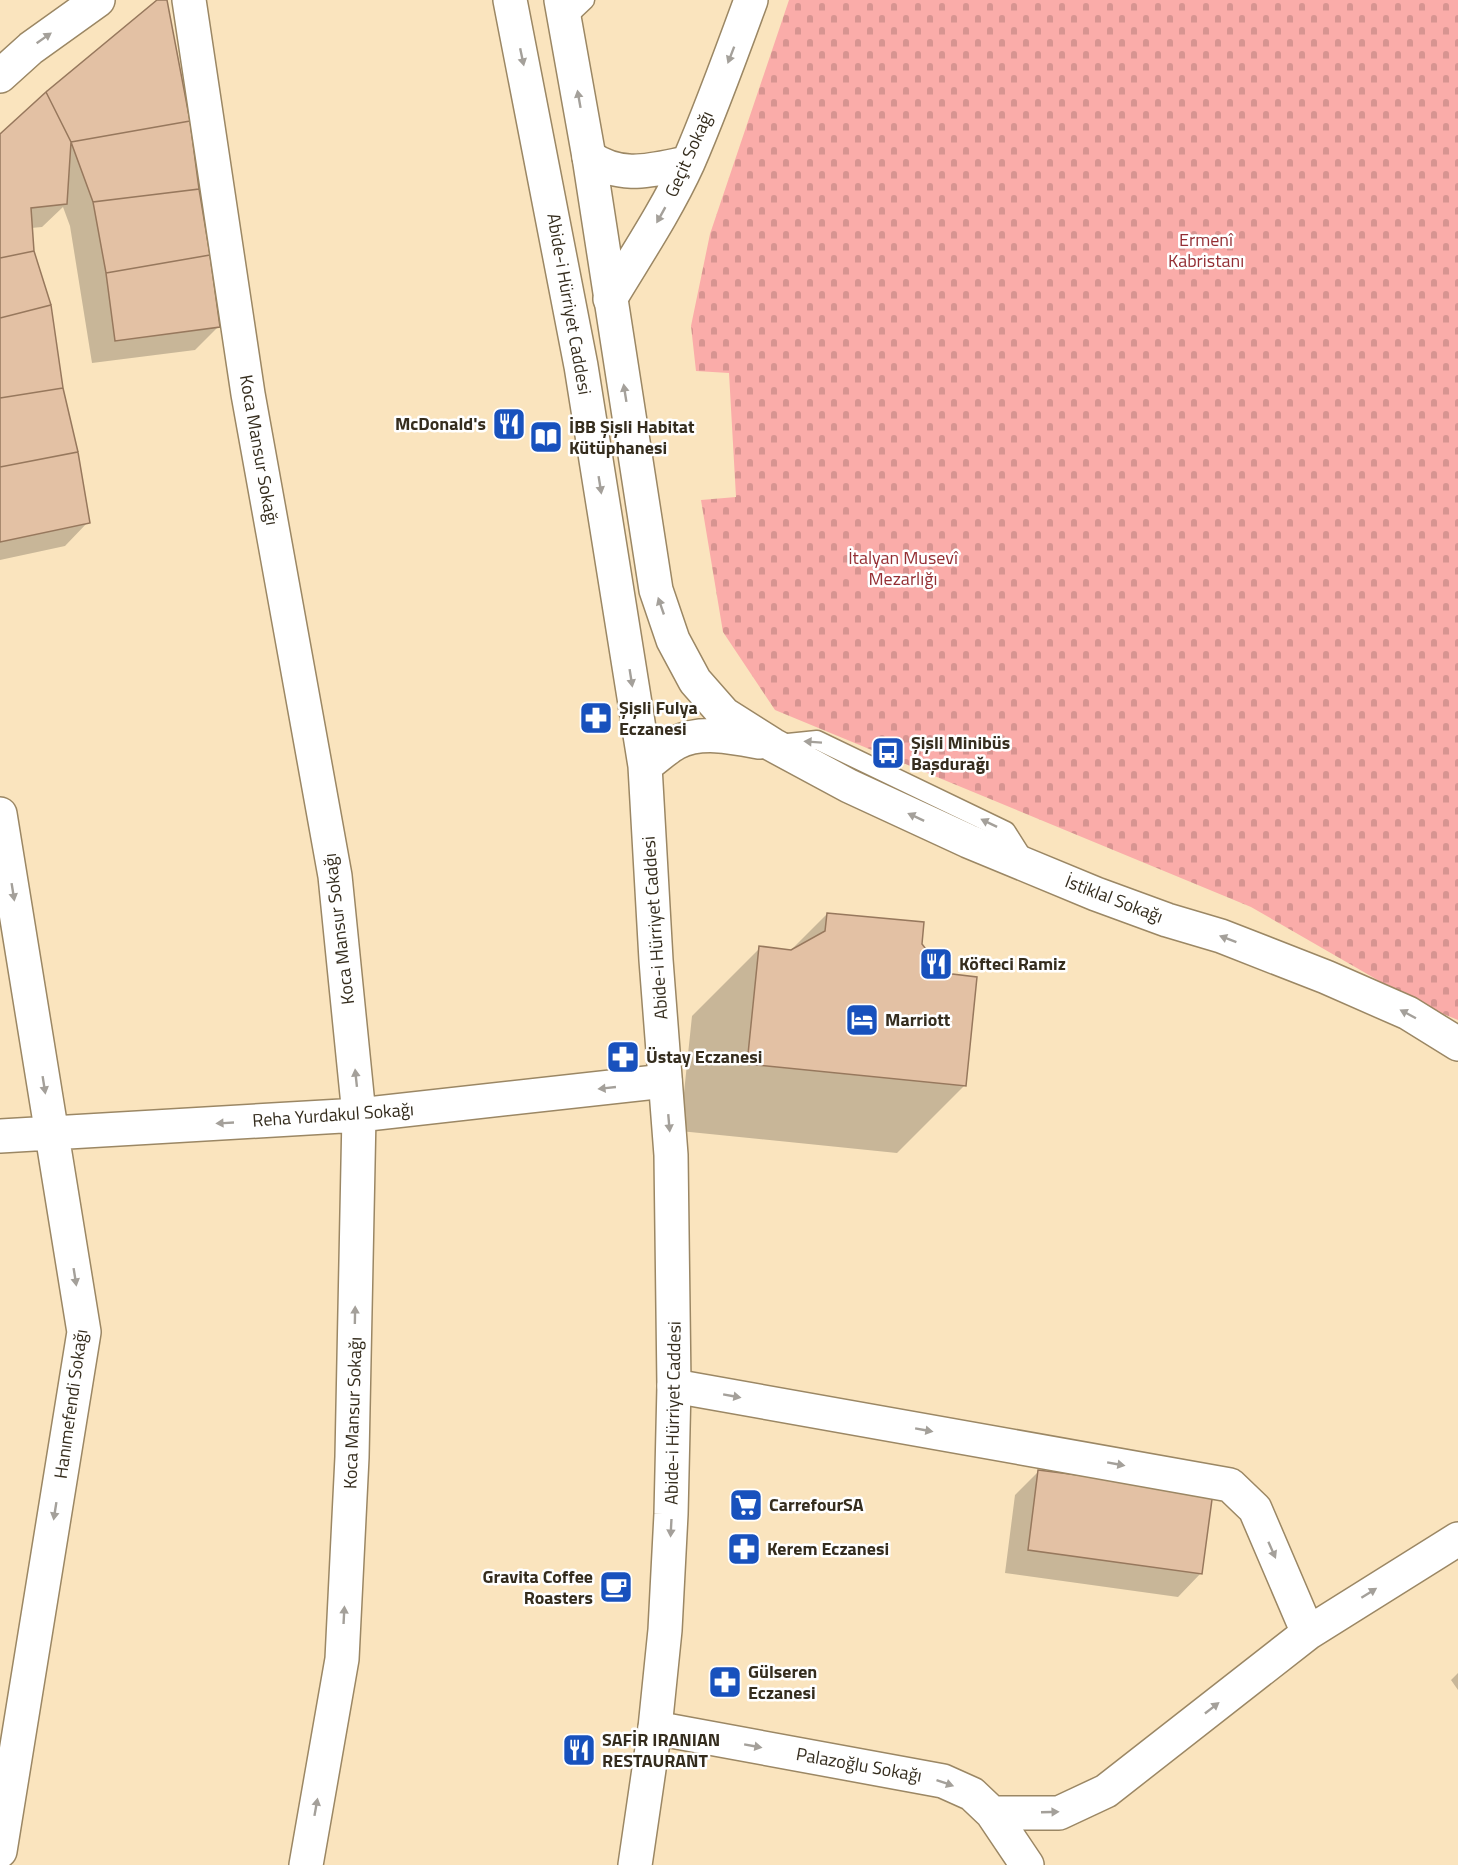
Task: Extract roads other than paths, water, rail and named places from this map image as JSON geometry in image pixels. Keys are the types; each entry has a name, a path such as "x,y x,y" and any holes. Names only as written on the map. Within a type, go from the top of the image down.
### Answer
{"street":[{"path":"0,76 31,48 98,0"},
{"name":"Koca Mansur Sokağı","path":"189,0 248,394 335,876 360,1114 352,1457 342,1659 306,1865"},
{"name":"Abide-i Hürriyet Caddesi","path":"510,0 580,366 645,766 671,1155 674,1386 672,1514 665,1630 655,1728 635,1865"},
{"name":"Geçit Sokağı","path":"580,366 610,299 661,216 687,163 751,0"},
{"path":"571,6 589,157 656,590 673,640 695,681 724,714 773,745"},
{"path":"589,157 603,166 627,173 687,163"},
{"path":"645,766 676,743 699,736 730,736 773,745"},
{"name":"İstiklal Sokağı","path":"773,745 849,786 968,841 1095,894 1167,920 1221,936 1326,977 1408,1013 1458,1044"},
{"name":"Hanımefendi Sokağı","path":"0,814 84,1332 0,1851"},
{"name":"Reha Yurdakul Sokağı","path":"0,1136 360,1114 665,1081"},
{"path":"674,1386 1230,1485 1254,1509 1308,1633"},
{"path":"992,1813 1059,1813 1106,1791 1308,1633 1458,1539"},
{"name":"Palazoğlu Sokağı","path":"655,1728 943,1781 972,1794 992,1813 1027,1865"}],"place":[{"name":"McDonald's","path":"509,424"},
{"name":"İBB Şişli Habitat Kütüphanesi","path":"546,437"},
{"name":"Şişli Fulya Eczanesi","path":"596,718"},
{"name":"Şişli Minibüs Başdurağı","path":"888,753"},
{"name":"Köfteci Ramiz","path":"936,964"},
{"name":"Marriott","path":"862,1020"},
{"name":"Üstay Eczanesi","path":"623,1057"},
{"name":"CarrefourSA","path":"746,1505"},
{"name":"Kerem Eczanesi","path":"744,1549"},
{"name":"Gravita Coffee Roasters","path":"616,1587"},
{"name":"Gülseren Eczanesi","path":"725,1682"},
{"name":"SAFİR IRANIAN RESTAURANT","path":"579,1750"}],"park label":[{"name":"Ermenî Kabristanı","path":"1206,250"},
{"name":"İtalyan Musevî Mezarlığı","path":"903,568"}]}
